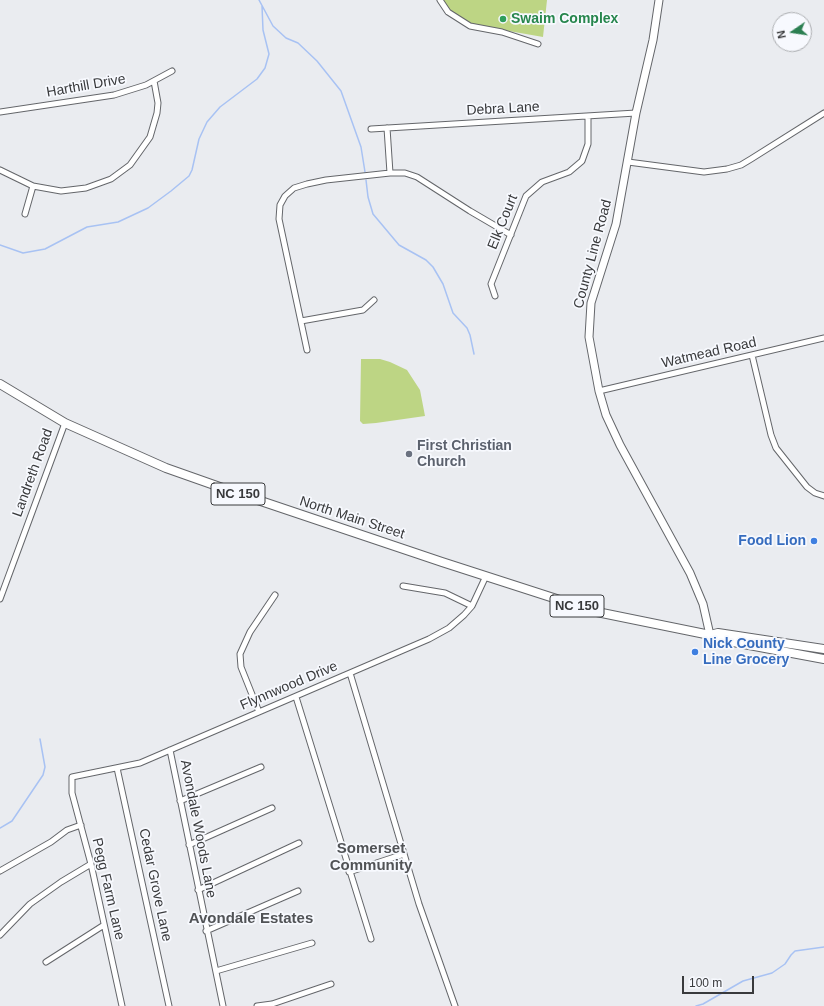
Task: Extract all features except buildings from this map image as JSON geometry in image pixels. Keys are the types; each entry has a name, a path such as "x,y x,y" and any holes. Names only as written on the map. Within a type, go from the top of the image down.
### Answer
{"main road":[{"name":"North Main Street","path":"0,384 64,423 130,453 193,478 486,576 597,612 710,635 717,639 824,659"},
{"name":"North Main Street","path":"710,635 718,633 824,650"}],"street":[{"path":"440,0 448,12 470,26 502,32 538,44"},
{"name":"County Line Road","path":"659,0 653,40 636,113 616,224 591,303 589,337 599,390 612,430 693,578 703,604 710,635"},
{"name":"Harthill Drive","path":"0,112 114,95 154,81 172,71"},
{"path":"0,170 33,186 61,191 86,188 111,179 130,165 145,146 154,125 158,103 154,81"},
{"name":"Debra Lane","path":"371,129 636,113"},
{"path":"628,162 704,172 727,169 741,165 752,159 824,113"},
{"name":"Elk Court","path":"495,296 491,284 526,196 531,190 542,182 569,172 582,161 588,144 588,116"},
{"path":"387,128 390,173"},
{"path":"307,350 279,219 280,205 285,196 294,188 326,180 390,173 405,173 417,176 470,211 511,235"},
{"path":"25,214 33,186"},
{"path":"300,320 363,310 374,300"},
{"name":"Watmead Road","path":"599,390 824,338"},
{"path":"752,355 771,435 776,448 802,482 815,493 824,496"},
{"name":"Landreth Road","path":"0,599 64,423"},
{"name":"Flynnwood Drive","path":"72,777 140,763 441,634 457,623 472,606 486,576"},
{"path":"402,586 445,593 472,606"},
{"path":"259,712 241,667 240,654 250,632 275,594"},
{"path":"350,673 419,904 455,1006"},
{"path":"296,697 349,872 371,938"},
{"name":"Avondale Woods Lane","path":"170,750 206,931 223,1006"},
{"path":"180,801 261,767"},
{"name":"Cedar Grove Lane","path":"117,768 169,1006"},
{"name":"Pegg Farm Lane","path":"72,777 72,793 91,864 122,1006"},
{"path":"189,846 272,808"},
{"path":"0,871 51,842 67,830 81,825"},
{"path":"198,890 299,843"},
{"path":"349,872 404,854"},
{"path":"0,935 30,904 61,882 91,864"},
{"path":"206,931 298,891"},
{"path":"46,962 104,925"},
{"path":"216,971 312,943"},
{"path":"257,1006 272,1004 331,984"}],"green space":[{"name":"Swaim Complex","path":"442,0 547,0 543,37 469,24 453,15"},
{"path":"361,359 380,359 407,370 420,390 425,416 363,424 360,421"}],"waterway":[{"path":"259,0 273,26 286,38 298,43 317,61 341,91 361,147 365,172"},
{"path":"0,245 23,253 45,249 87,227 118,222 148,208 189,176 192,170 199,139 207,122 220,107 257,79 265,68 269,54 263,30 262,6"},
{"path":"366,180 368,197 373,214 399,245 426,260 433,267 443,284 453,313 467,328 474,354"},
{"path":"0,828 12,821 43,775 45,767 40,739"},
{"path":"696,1006 703,1004 743,981 772,973 785,964 795,951 824,947"}],"place":[{"name":"Swaim Complex","path":"503,19"},
{"name":"First Christian Church","path":"409,454"},
{"name":"Food Lion","path":"814,541"},
{"name":"Nick County Line Grocery","path":"695,652"}],"district":[{"name":"Somerset Community","path":"371,858"},
{"name":"Avondale Estates","path":"251,919"}]}
